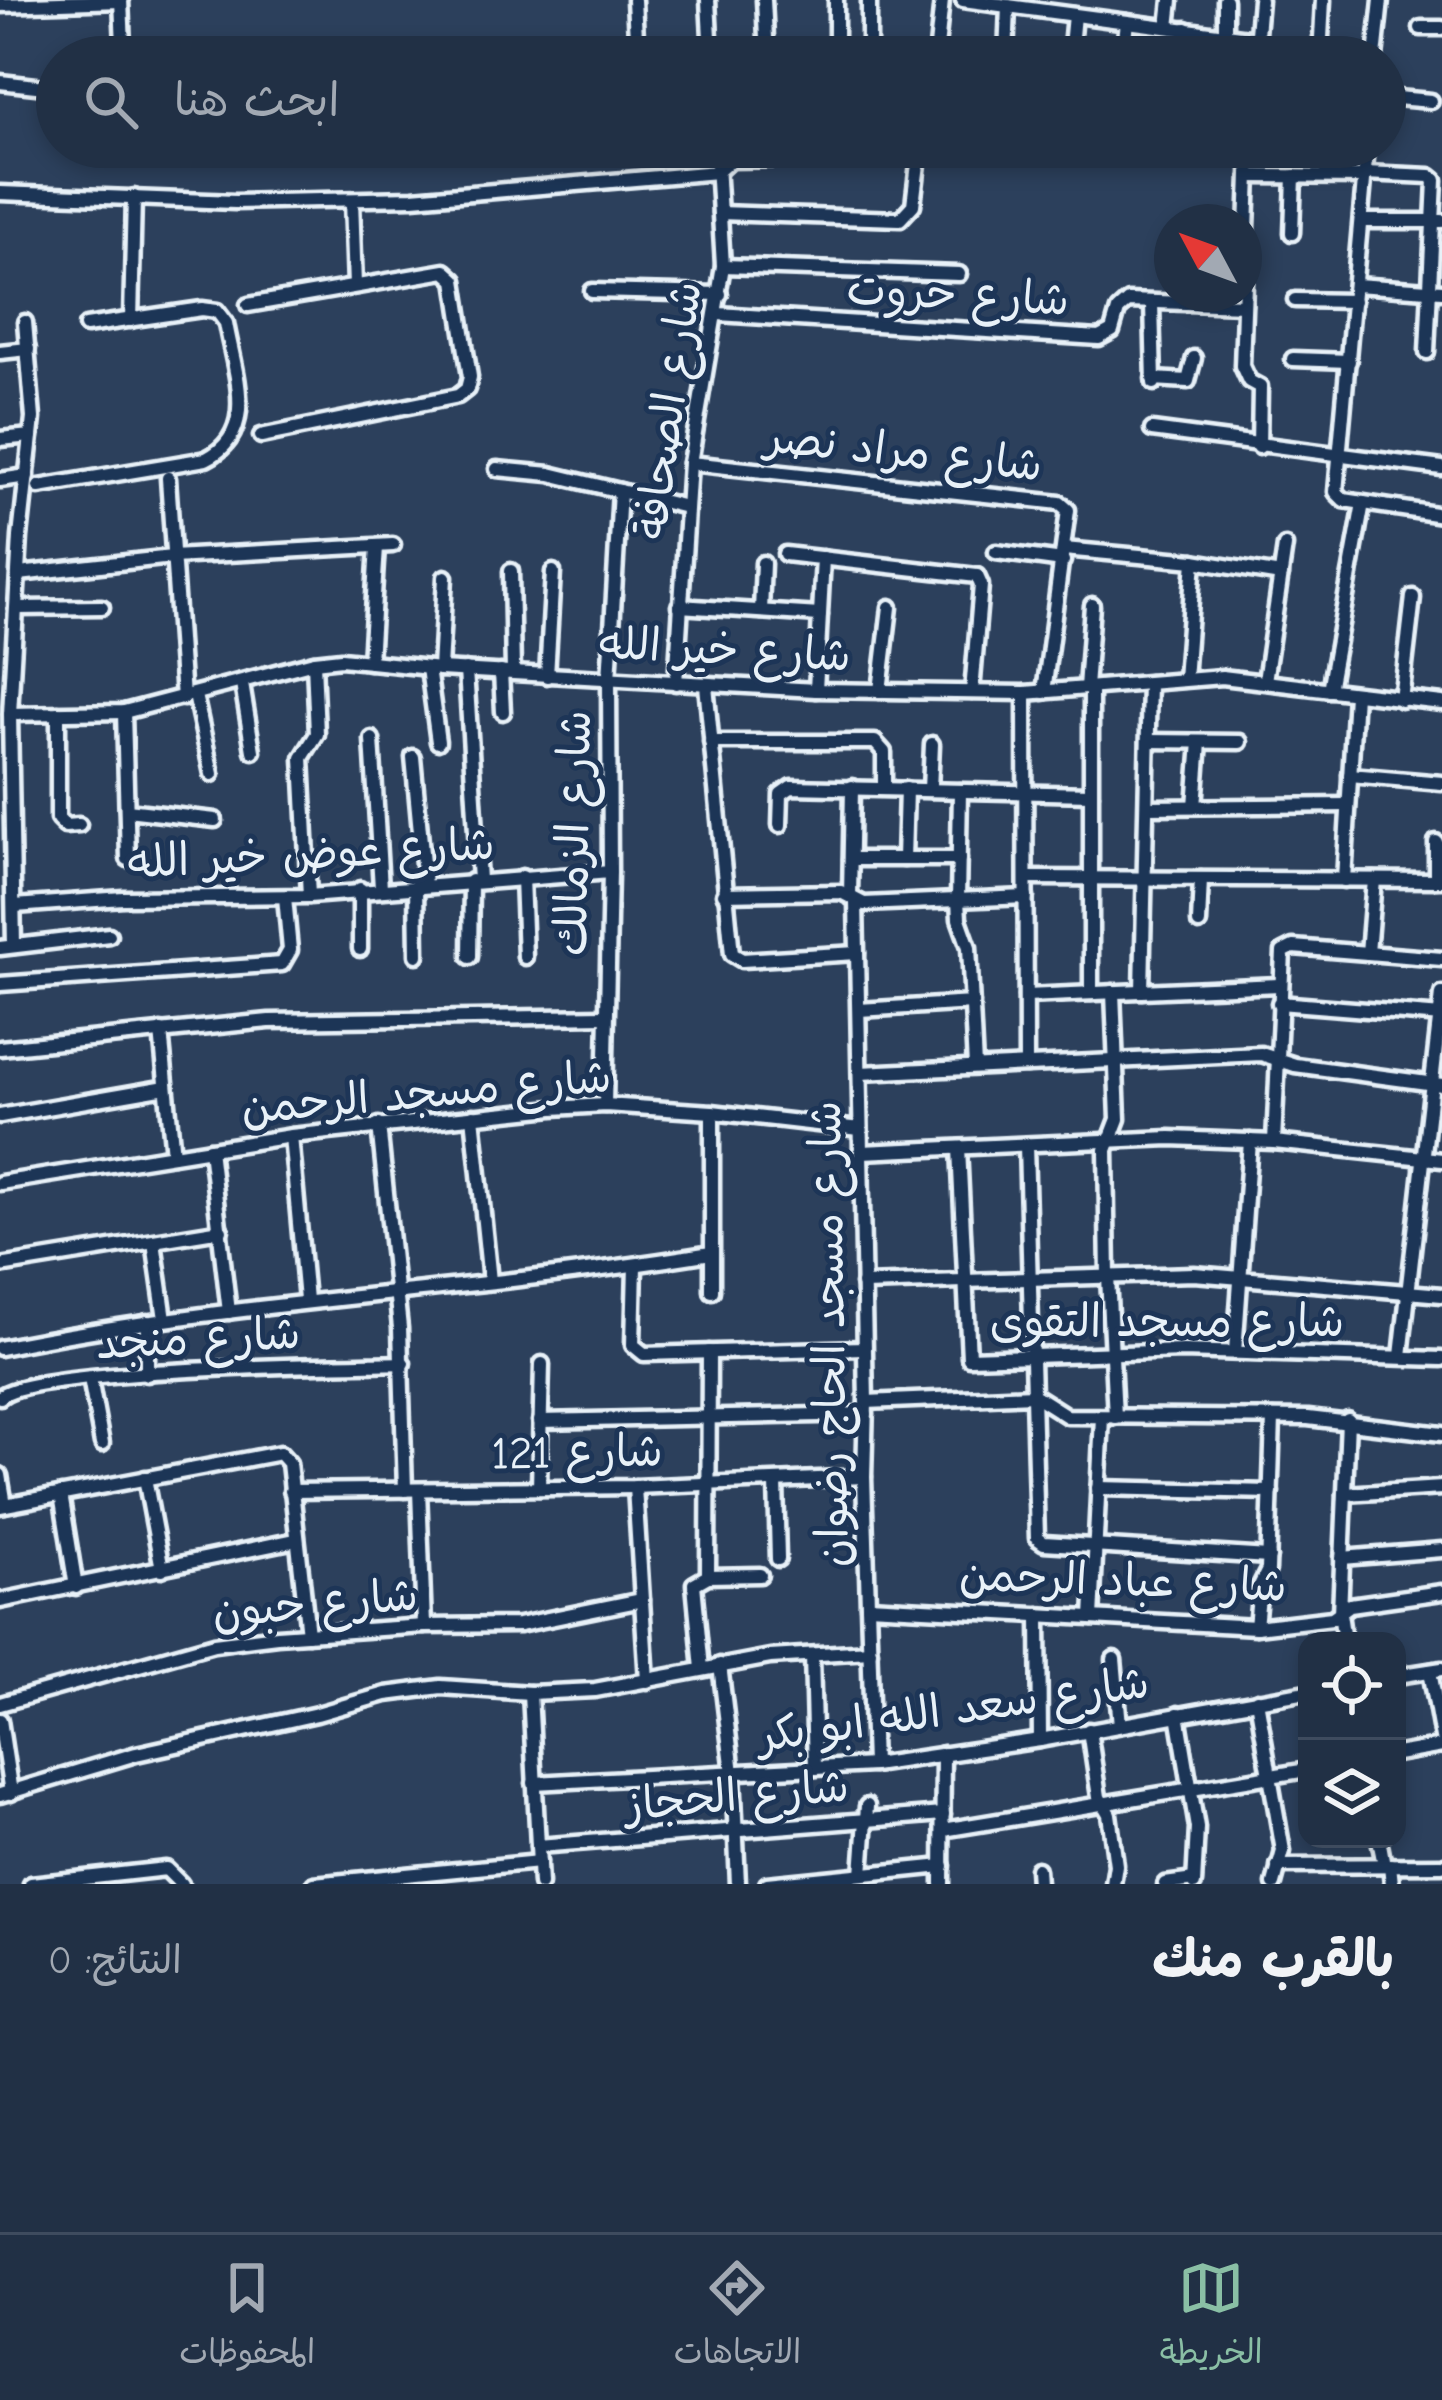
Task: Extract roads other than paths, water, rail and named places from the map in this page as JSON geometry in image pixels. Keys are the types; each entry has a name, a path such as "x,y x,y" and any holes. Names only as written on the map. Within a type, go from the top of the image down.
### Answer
{"street":[{"path":"0,5 121,0 123,36"},
{"path":"634,0 636,36"},
{"path":"708,0 710,36"},
{"path":"764,0 766,36"},
{"path":"836,0 836,36"},
{"path":"869,0 869,36"},
{"path":"938,36 942,0"},
{"path":"963,0 1042,5 1074,15 1233,36"},
{"path":"1096,18 1098,0"},
{"path":"1168,27 1171,0"},
{"path":"1225,0 1225,35"},
{"path":"1256,36 1260,0"},
{"path":"1321,36 1323,0"},
{"path":"1377,36 1381,0"},
{"path":"1007,36 1008,6"},
{"path":"1072,36 1074,15"},
{"path":"1126,36 1127,22"},
{"path":"1420,28 1442,28"},
{"path":"1185,36 1186,29"},
{"path":"0,82 36,86"},
{"path":"1406,99 1431,101"},
{"name":"شارع الصحافة","path":"676,683 690,463 723,266 717,168"},
{"path":"0,194 235,202 413,198 721,168"},
{"path":"720,214 900,219 909,212 915,196 918,168"},
{"path":"1248,204 1249,168"},
{"path":"1366,168 1341,454 1328,492 1344,500 1442,515"},
{"path":"1249,176 1433,177 1438,221 1436,291 1426,352"},
{"path":"1292,233 1294,176"},
{"path":"130,320 134,197"},
{"path":"352,200 355,286"},
{"path":"1361,221 1438,221"},
{"path":"723,266 959,274"},
{"path":"248,305 440,271 453,276 470,377 467,389 458,396 261,436"},
{"path":"1356,285 1436,291"},
{"path":"592,291 720,294"},
{"path":"1295,299 1354,301"},
{"name":"شارع حروت","path":"718,314 1099,338 1112,331 1125,302 1152,303"},
{"path":"1152,303 1154,381 1188,381 1194,358"},
{"path":"39,488 206,459 229,444 237,432 240,406 223,316 202,309 86,326"},
{"path":"1244,312 1242,366 1249,381 1260,387 1258,447"},
{"path":"25,322 31,436 7,722 6,818 16,906 7,947 109,935"},
{"path":"0,351 28,349"},
{"path":"1293,358 1349,361"},
{"path":"1152,430 1442,468"},
{"path":"0,439 31,436"},
{"name":"شارع مراد نصر","path":"690,463 1054,500 1068,509 1044,692"},
{"path":"497,469 550,474 686,507"},
{"path":"0,480 27,476"},
{"path":"168,478 189,697 212,774"},
{"name":"شارع الزمالك","path":"605,1105 609,680 620,490"},
{"path":"1329,690 1363,503"},
{"path":"19,574 172,557 393,545"},
{"path":"370,662 377,546"},
{"path":"1264,681 1285,546"},
{"path":"996,552 1193,561 1281,575"},
{"path":"784,554 977,576 981,584 972,692"},
{"path":"816,690 823,558"},
{"path":"1185,679 1193,561"},
{"path":"761,611 764,563"},
{"path":"503,712 511,572"},
{"path":"547,676 554,572"},
{"path":"438,742 434,668 445,577"},
{"path":"1401,700 1413,597"},
{"path":"1091,993 1088,688 1092,605"},
{"path":"679,606 820,615"},
{"path":"18,608 102,607"},
{"path":"880,691 890,607"},
{"path":"309,896 302,758 316,734 314,662"},
{"name":"شارع خير الله","path":"7,722 58,713 124,712 314,662 816,690 1025,693 1185,679 1264,681 1442,704"},
{"path":"466,670 475,881 470,957"},
{"path":"1142,991 1149,683"},
{"path":"242,684 253,752"},
{"path":"706,685 728,944 736,958 857,953"},
{"path":"1025,693 1026,1065"},
{"path":"1344,880 1355,694"},
{"path":"124,712 128,859"},
{"path":"58,713 56,812 60,823 79,825"},
{"path":"372,739 381,888"},
{"path":"1148,741 1240,742"},
{"path":"711,742 875,742 884,752 884,788"},
{"path":"1195,806 1200,742"},
{"path":"930,790 932,744"},
{"path":"412,758 420,885 417,955"},
{"path":"1350,775 1442,783"},
{"name":"شارع مسجد الحاج رضوان","path":"852,788 873,1765"},
{"path":"780,824 780,797 785,789 1091,794"},
{"path":"904,859 906,789"},
{"path":"960,790 959,920 969,947 975,1067"},
{"path":"1147,807 1348,805"},
{"path":"127,811 215,820"},
{"path":"1026,878 1439,880 1436,842"},
{"path":"851,859 958,859"},
{"name":"شارع عوض خير الله","path":"16,906 123,898 309,896 610,872"},
{"path":"522,877 525,957"},
{"path":"1199,922 1201,879"},
{"path":"1368,953 1374,880"},
{"path":"360,889 360,949"},
{"path":"724,894 841,892 853,899 1026,897"},
{"path":"0,984 282,964 290,950 285,897"},
{"path":"1274,1142 1281,955 1293,947 1442,959"},
{"path":"1026,996 1280,986"},
{"path":"1092,1618 1112,1353 1108,1142 1118,1119 1113,992"},
{"path":"1401,1356 1423,1158 1437,1084 1442,994"},
{"path":"859,1010 972,1003"},
{"path":"1279,1004 1441,1016"},
{"path":"0,1048 314,1018 605,1016"},
{"path":"161,1031 173,1155"},
{"path":"860,1072 1277,1056 1295,1065 1437,1084"},
{"path":"0,1116 166,1087"},
{"name":"شارع مسجد الرحمن","path":"0,1183 291,1136 605,1105 860,1129"},
{"path":"712,1112 712,1291"},
{"path":"473,1116 490,1281"},
{"path":"379,1126 424,1626"},
{"path":"291,1136 306,1300"},
{"path":"862,1152 1169,1138 1274,1142 1442,1160"},
{"path":"1235,1352 1250,1141"},
{"path":"1026,1145 1034,1529 1045,1544 1269,1557"},
{"path":"210,1148 229,1312"},
{"path":"959,1148 964,1280"},
{"path":"0,1266 220,1230"},
{"path":"154,1242 165,1319"},
{"path":"1,1345 306,1300 711,1253"},
{"path":"634,1265 632,1337 637,1351 865,1348"},
{"path":"863,1284 1240,1277 1442,1295"},
{"name":"شارع مسجد التقوى","path":"964,1280 967,1356 1235,1352 1442,1359"},
{"path":"147,1322 148,1374"},
{"path":"708,1576 709,1352"},
{"name":"شارع منجد","path":"0,1397 14,1388 90,1378 403,1363"},
{"path":"539,1488 542,1364"},
{"path":"90,1378 102,1444"},
{"path":"540,1421 708,1418 1034,1396 1062,1415 1348,1420 1442,1434"},
{"path":"1256,1627 1260,1586 1268,1574 1273,1418"},
{"path":"1343,1632 1348,1420"},
{"path":"0,1475 2,1506 280,1453 289,1462 308,1634"},
{"name":"شارع 121","path":"291,1491 635,1487 864,1477"},
{"path":"145,1478 162,1568"},
{"path":"776,1482 778,1559"},
{"path":"635,1487 647,1681"},
{"path":"1099,1488 1271,1492"},
{"path":"1345,1494 1442,1488"},
{"path":"61,1494 76,1587"},
{"path":"0,1600 296,1540"},
{"path":"1342,1558 1442,1550"},
{"path":"702,1669 692,1592 699,1578 760,1575"},
{"name":"شارع عباد الرحمن","path":"868,1606 1256,1627 1332,1618 1354,1604 1442,1592"},
{"name":"شارع حبون","path":"0,1704 183,1651 245,1640 424,1626 519,1625 642,1600"},
{"path":"1040,1615 1040,1740"},
{"path":"0,1720 5,1794 136,1754 386,1694 441,1688 530,1693 595,1690 720,1665 870,1651"},
{"path":"812,1655 815,1768"},
{"path":"1114,1659 1120,1725"},
{"path":"720,1665 733,1773 738,1884"},
{"path":"1406,1675 1436,1670 1442,1742 1406,1752"},
{"path":"530,1693 540,1884"},
{"name":"شارع سعد الله ابو بكر","path":"534,1783 873,1765 1298,1693"},
{"path":"1257,1700 1283,1851 1274,1884"},
{"path":"1165,1884 1194,1882 1197,1828 1178,1714"},
{"path":"1089,1730 1102,1804 1109,1814 1116,1865 1113,1884"},
{"path":"943,1754 943,1884"},
{"path":"943,1830 1298,1772"},
{"path":"854,1878 866,1812"},
{"name":"شارع الحجاز","path":"538,1846 736,1833 866,1812 943,1814"},
{"path":"1382,1848 1392,1884"},
{"path":"314,1884 399,1880 539,1862"},
{"path":"1278,1866 1442,1864"},
{"path":"767,1884 943,1866"},
{"path":"1344,1866 1346,1884"},
{"path":"31,1884 166,1869 181,1884"},
{"path":"1037,1869 1038,1884"}]}
